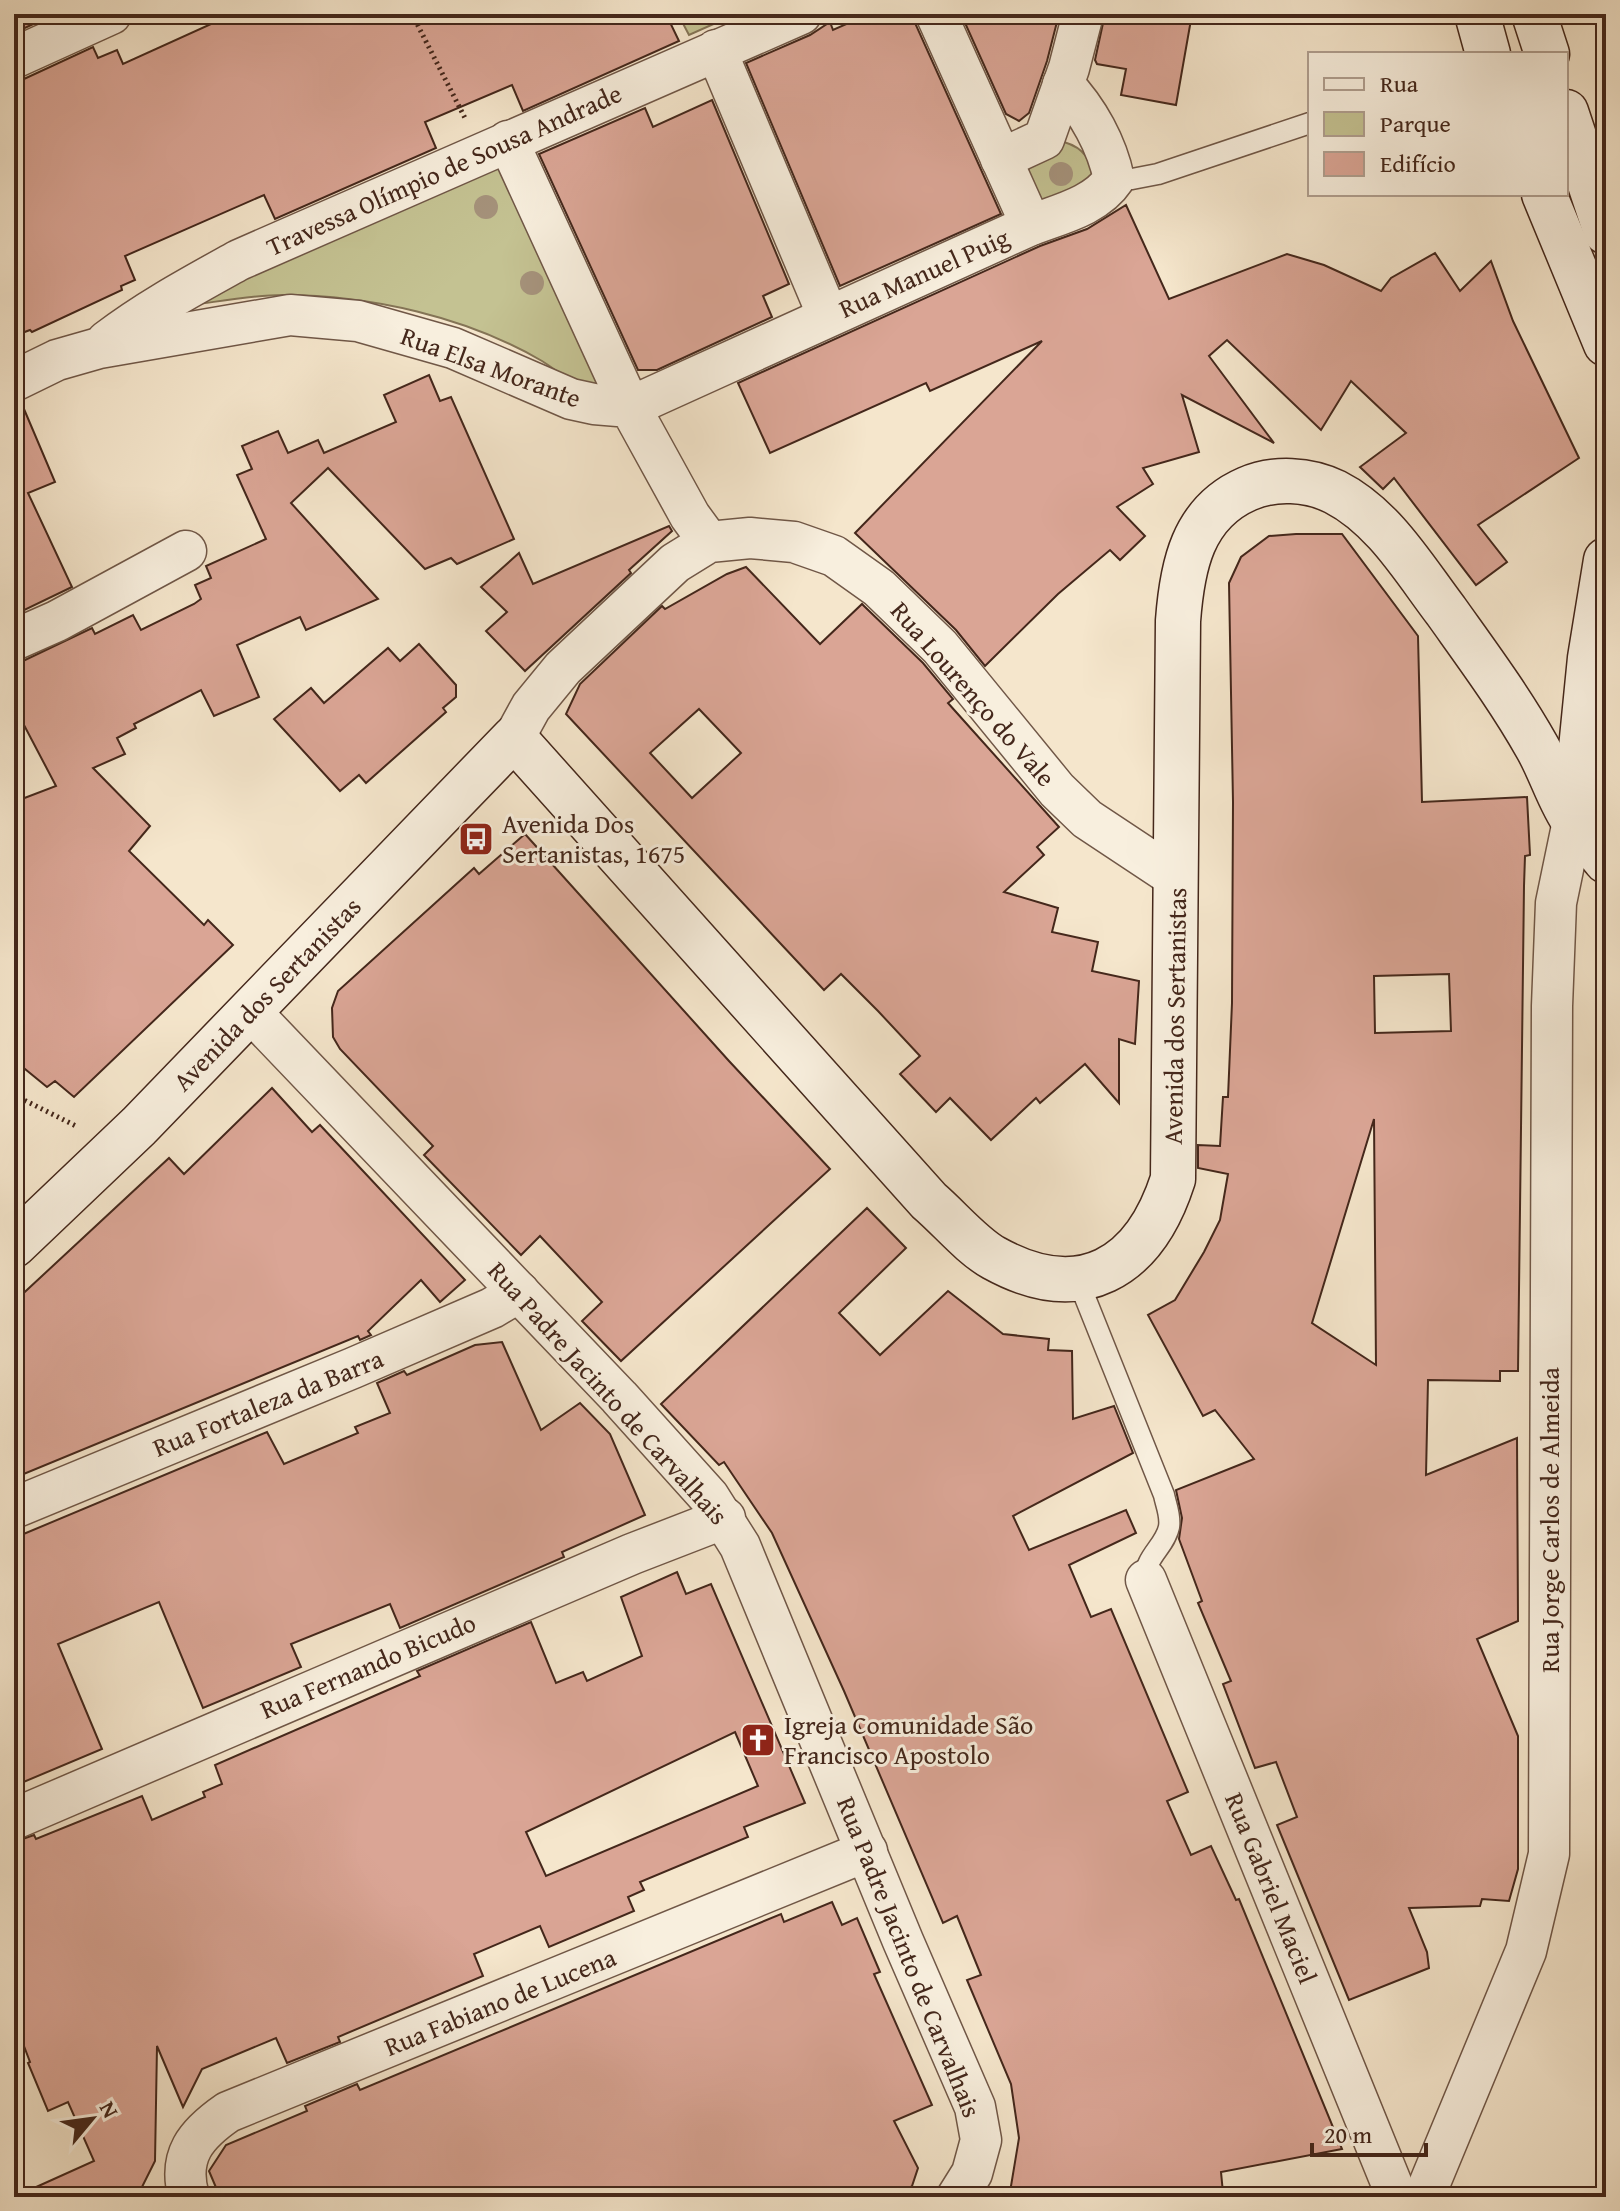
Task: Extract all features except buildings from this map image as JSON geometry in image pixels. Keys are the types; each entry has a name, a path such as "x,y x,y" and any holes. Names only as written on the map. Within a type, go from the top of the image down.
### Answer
{"street":[{"path":"14,58 111,14"},
{"name":"Travessa Olímpio de Sousa Andrade","path":"99,348 134,320 239,260 801,14"},
{"path":"936,14 1031,225"},
{"path":"1001,159 1044,139 1083,14"},
{"path":"1477,14 1487,52"},
{"path":"1534,14 1546,52"},
{"path":"716,50 828,316"},
{"path":"1063,84 1078,100 1109,157 1114,179"},
{"path":"1568,118 1606,232"},
{"path":"495,148 630,407 690,516 709,542"},
{"name":"Rua Manuel Puig","path":"630,407 1086,203 1105,192 1114,179"},
{"path":"1545,196 1606,344"},
{"name":"Rua Elsa Morante","path":"14,381 57,360 99,348 290,315 358,321 453,348 571,399 630,407"},
{"name":"Avenida dos Sertanistas","path":"514,738 929,1201 991,1256 1036,1277 1078,1280 1111,1266 1135,1250 1152,1229 1173,1179 1178,621 1181,579 1188,553 1199,532 1220,506 1244,490 1269,481 1303,483 1334,491 1362,510 1396,543 1501,687 1539,750 1573,821 1606,861"},
{"name":"Rua Lourenço do Vale","path":"709,542 750,538 794,542 834,556 879,588 940,647 1057,790 1087,819 1176,878"},
{"name":"Avenida dos Sertanistas","path":"14,1245 119,1145 514,738 531,707 563,668 675,563 709,542"},
{"path":"14,640 57,621 186,551"},
{"path":"1573,821 1590,658 1606,560"},
{"name":"Rua Jorge Carlos de Almeida","path":"1424,2197 1526,1951 1549,1854 1552,1006 1556,903 1573,821"},
{"name":"Rua Padre Jacinto de Carvalhais","path":"250,1011 519,1292 725,1518 740,1546 975,2107 981,2140 972,2173 957,2197"},
{"name":"Rua Fortaleza da Barra","path":"14,1508 353,1368 492,1308 519,1292"},
{"name":"Rua Fernando Bicudo","path":"14,1819 617,1560 725,1518"},
{"name":"Rua Gabriel Maciel","path":"1146,1580 1397,2197"},
{"name":"Rua Fabiano de Lucena","path":"189,2197 185,2185 186,2159 203,2129 228,2112 867,1851"}],"lane":[{"path":"1114,179 1158,174 1308,124"},
{"path":"1078,1280 1169,1514 1170,1525 1147,1564 1146,1580"}],"path":[{"path":"412,14 495,148"},
{"path":"14,1095 119,1145"}],"green space":[{"path":"678,14 736,14 689,35"},
{"path":"1064,142 1086,156 1092,180 1042,201 1028,173 1030,163"},
{"path":"505,158 607,386 582,389 542,361 482,332 383,304 283,295 192,305 213,285"}],"place":[{"name":"Avenida Dos Sertanistas, 1675","path":"476,839"},
{"name":"Igreja Comunidade São Francisco Apostolo","path":"758,1740"}]}
